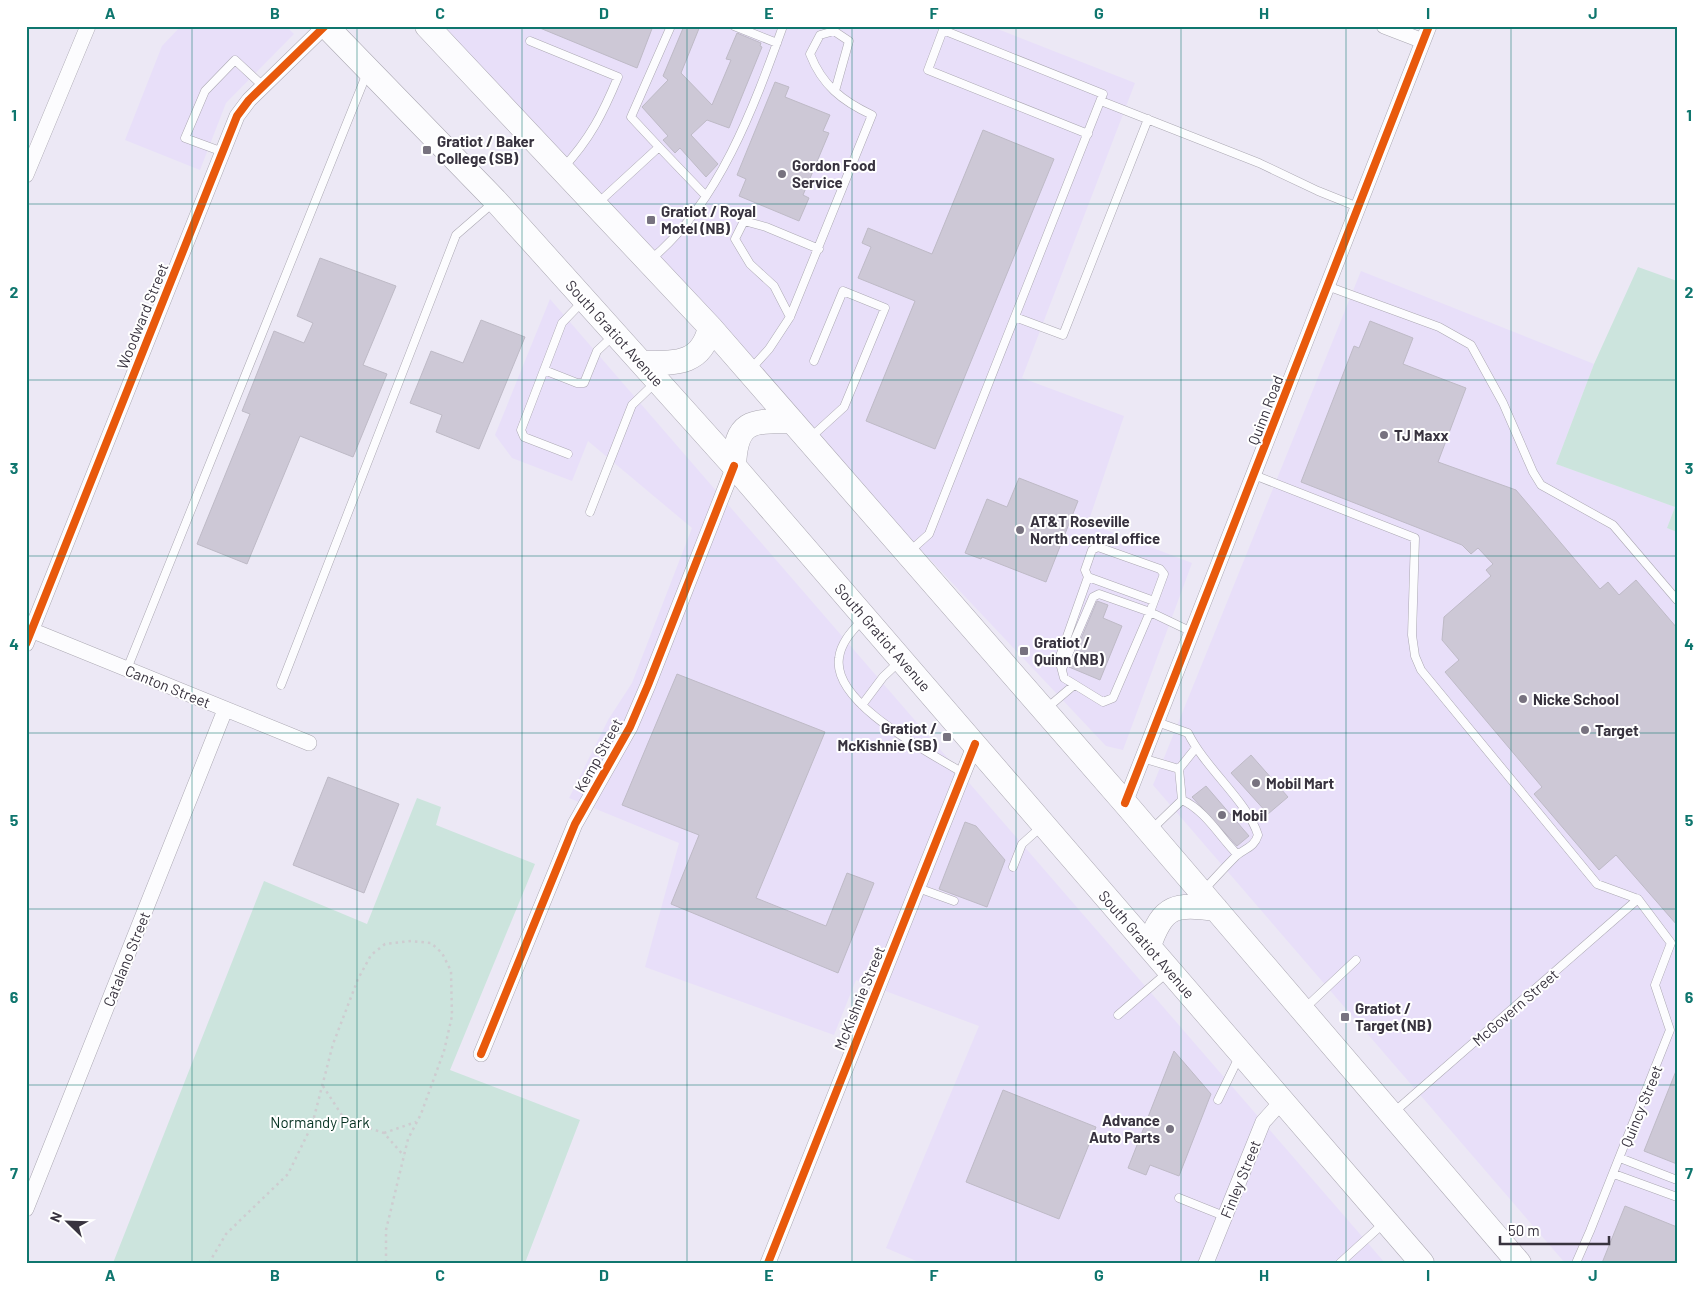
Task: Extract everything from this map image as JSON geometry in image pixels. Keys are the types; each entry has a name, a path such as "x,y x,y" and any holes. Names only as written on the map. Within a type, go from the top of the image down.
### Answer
{"main road":[{"name":"South Gratiot Avenue","path":"326,26 495,200 734,466 1422,1263"},
{"path":"428,26 710,327 1125,803 1519,1263"},
{"path":"642,363 667,363 695,356 707,341 710,327"},
{"path":"734,466 735,446 740,434 749,425 762,421 792,421"},
{"path":"1149,946 1155,929 1163,917 1174,908 1209,901"}],"street":[{"path":"26,175 88,26"},
{"name":"Woodward Street","path":"28,634 237,116 263,86 326,26"},
{"path":"1384,26 1423,41"},
{"name":"Quinn Road","path":"1125,803 1429,26"},
{"name":"Kemp Street","path":"481,1054 575,824 630,727 734,466"},
{"name":"Canton Street","path":"28,634 127,669 309,744"},
{"name":"Catalano Street","path":"26,1209 225,710"},
{"name":"McKishnie Street","path":"768,1263 975,744"},
{"name":"Finley Street","path":"1206,1263 1263,1122 1282,1101"}],"lane":[{"path":"671,26 631,117 705,195"},
{"path":"734,26 777,43"},
{"path":"648,261 672,242 728,163 783,26"},
{"path":"908,554 929,534 1088,134 1103,94 943,30 928,70 1088,134"},
{"path":"749,372 769,350 790,318 872,115 852,106 835,91 818,74 810,54 820,35 834,31 849,41 835,91"},
{"path":"530,41 618,77 603,113 584,146 562,169"},
{"path":"223,152 186,138 205,91 235,60 263,86"},
{"path":"127,669 369,70"},
{"path":"1101,101 1259,163 1318,192 1358,207"},
{"path":"1015,317 1063,335 1148,119"},
{"path":"596,205 659,147"},
{"path":"281,685 456,235 495,200"},
{"path":"790,318 774,286 750,264 735,239 744,221 766,227 819,249"},
{"path":"1327,286 1439,327 1471,344 1503,403 1533,472 1541,485 1614,525 1677,600"},
{"path":"809,440 844,407 885,308 843,291 814,361"},
{"path":"568,454 521,434 562,323 585,299"},
{"path":"544,370 581,384 584,382 597,351 615,333"},
{"path":"590,512 632,406 658,381"},
{"path":"1254,475 1415,538 1412,635 1415,656 1421,670 1597,884 1638,899"},
{"path":"1098,547 1160,569 1164,574 1154,601 1113,698 1103,702 1064,678 1059,659 1088,577 1085,570 1092,550 1098,547"},
{"path":"1088,577 1154,601"},
{"path":"1062,669 1093,597 1099,594 1150,612 1192,632"},
{"path":"865,617 847,636 839,658 842,678 862,705 886,726 963,773"},
{"path":"862,705 882,677 902,660"},
{"path":"1045,711 1074,685"},
{"path":"1156,722 1188,733 1196,749 1256,828 1258,835 1256,842 1249,849 1237,854 1209,901"},
{"path":"1182,800 1179,769 1196,749"},
{"path":"1142,758 1179,769"},
{"path":"1182,800 1189,803 1203,816 1237,854"},
{"path":"1150,832 1182,800"},
{"path":"1013,867 1022,844 1044,824"},
{"path":"918,888 954,902"},
{"name":"McGovern Street","path":"1392,1114 1638,899"},
{"name":"Quincy Street","path":"1576,1263 1614,1174 1670,1030 1655,985 1671,943 1638,899"},
{"path":"1303,1010 1356,960"},
{"path":"1118,1016 1170,970"},
{"path":"1218,1100 1241,1053"},
{"path":"1620,1158 1677,1180"},
{"path":"1614,1174 1677,1197"},
{"path":"1179,1198 1224,1216"},
{"path":"1340,1263 1386,1221"}],"path":[{"path":"208,1263 226,1234 288,1174 312,1125 333,1044 358,979 371,955 385,944 411,941 431,943 442,953 451,971 454,991 452,1016 444,1051 417,1122 408,1139 386,1230 386,1263"},
{"path":"323,1086 345,1120"},
{"path":"312,1125 345,1120 384,1133 404,1156"},
{"path":"384,1133 417,1122"}],"shaded area":[{"path":"181,26 286,26 294,34 226,103 200,170 125,140 162,46"},
{"path":"427,26 990,26 1135,83 1022,378 1124,416 1088,523 1192,563 1123,750 1106,746"},
{"path":"1361,271 1594,364 1556,464 1675,507 1667,528 1677,532 1677,1263 1565,1263 1153,785"},
{"path":"550,299 1385,1263 921,1263 886,1248 979,1026 856,980 834,1035 645,967 679,843 569,798 608,720 632,683 692,528 588,441 572,481 512,458 495,435"}],"green space":[{"path":"1638,267 1677,281 1677,532 1667,528 1675,507 1556,464 1594,364"},
{"name":"Normandy Park","path":"417,798 441,807 436,825 535,864 450,1070 580,1120 525,1263 113,1263 264,881 367,924"}],"building":[{"path":"535,26 653,26 637,68"},
{"path":"684,26 700,26 681,73 712,105 731,60 726,59 737,33 761,43 760,46 762,47 729,128 707,120 691,135 718,164 706,177 680,148 675,153 663,140 668,136 642,107 668,80 663,76"},
{"path":"775,82 789,87 785,97 830,115 823,131 829,133 803,195 809,198 799,221 739,196 746,179 737,175"},
{"path":"983,130 1054,159 935,449 866,421 915,301 858,278 871,247 862,243 868,228 932,254"},
{"path":"320,258 396,286 363,365 387,374 353,457 300,436 247,564 197,544 250,414 242,411 274,331 304,343 313,323 297,316"},
{"path":"481,320 525,337 479,449 436,432 442,415 410,403 431,351 463,363"},
{"path":"1370,321 1413,338 1403,364 1466,388 1438,462 1516,490 1600,589 1608,582 1619,595 1636,580 1677,628 1677,925 1616,855 1599,870 1534,794 1542,787 1445,672 1459,660 1442,640 1444,617 1491,576 1486,570 1493,564 1478,548 1471,554 1462,545 1301,482 1354,346 1359,348"},
{"name":"AT&T Roseville North central office","path":"1019,478 1078,501 1046,582 982,557 981,559 965,553 987,499 1007,507"},
{"path":"1097,601 1108,605 1103,618 1122,626 1100,680 1069,667"},
{"path":"677,674 825,732 756,898 826,926 847,873 874,883 838,973 671,904 699,835 622,805"},
{"path":"1251,755 1288,797 1268,814 1231,773"},
{"path":"328,777 399,804 364,893 293,865"},
{"path":"1206,786 1249,836 1237,846 1192,797"},
{"path":"965,822 976,826 1005,860 987,907 939,889"},
{"name":"Advance Auto Parts","path":"1174,1051 1211,1094 1179,1176 1150,1165 1146,1175 1128,1168"},
{"path":"1677,1071 1677,1164 1644,1151"},
{"path":"1003,1090 1096,1127 1059,1219 966,1182"},
{"path":"1625,1206 1677,1227 1677,1255 1674,1263 1602,1263"}],"cycle path":[{"path":"26,644 237,116 249,100 325,26"},
{"path":"1125,803 1429,26"},
{"path":"481,1054 575,824 630,727 734,466"},
{"path":"768,1263 975,744"}],"place":[{"name":"Gratiot / Baker College (SB)","path":"427,150"},
{"name":"Gordon Food Service","path":"782,174"},
{"name":"Gratiot / Royal Motel (NB)","path":"651,220"},
{"name":"TJ Maxx","path":"1384,435"},
{"name":"AT&T Roseville North central office","path":"1020,530"},
{"name":"Gratiot / Quinn (NB)","path":"1024,651"},
{"name":"Nicke School","path":"1523,699"},
{"name":"Target","path":"1585,730"},
{"name":"Gratiot / McKishnie (SB)","path":"947,737"},
{"name":"Mobil Mart","path":"1256,783"},
{"name":"Mobil","path":"1222,815"},
{"name":"Gratiot / Target (NB)","path":"1345,1017"},
{"name":"Advance Auto Parts","path":"1170,1129"}]}
